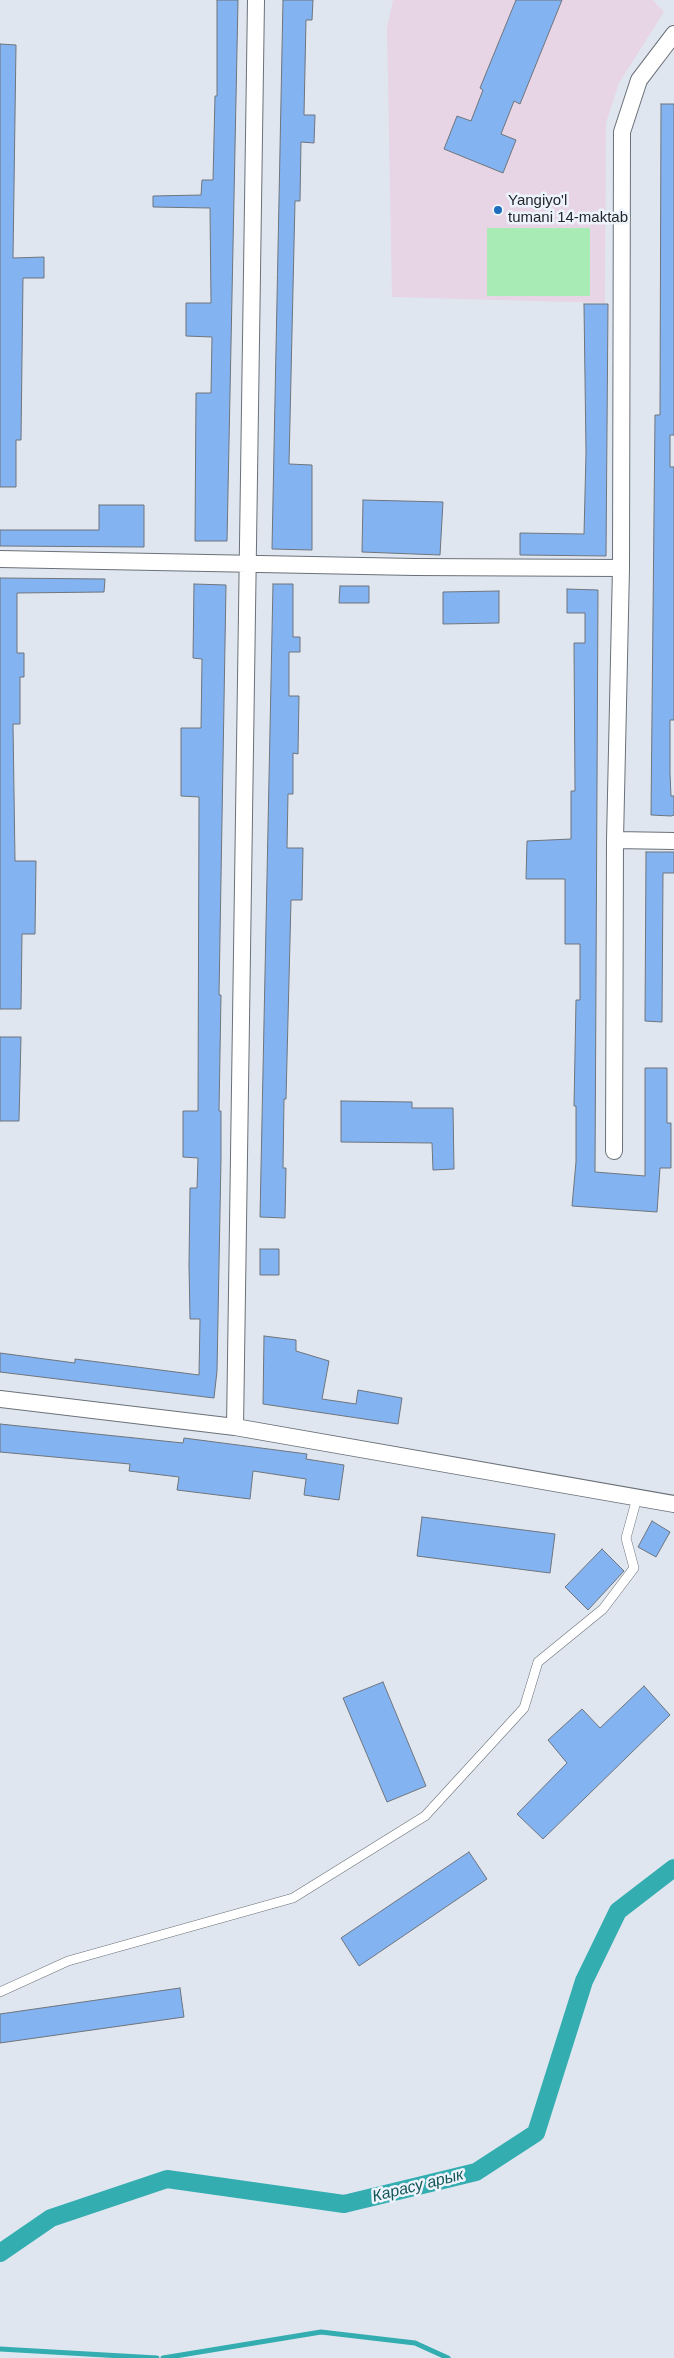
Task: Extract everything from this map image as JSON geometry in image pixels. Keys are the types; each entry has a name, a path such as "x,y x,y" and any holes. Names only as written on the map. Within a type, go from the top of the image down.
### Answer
{"street":[{"path":"235,1427 256,0"},
{"path":"614,1151 615,840 621,568 622,132 639,80 674,34"},
{"path":"0,559 415,567 621,568"},
{"path":"615,840 674,841"},
{"path":"0,1399 235,1427 674,1504"}],"lane":[{"path":"0,1992 68,1960 293,1898 425,1816 524,1708 538,1662 603,1609 634,1568 626,1538 637,1498"}],"shaded area":[{"name":"Yangiyo'l tumani 14-maktab","path":"393,0 653,0 664,12 619,83 606,123 605,303 392,297 387,28"}],"green space":[{"path":"487,228 590,228 590,296 487,296"}],"building":[{"path":"217,0 238,0 227,541 195,541 196,393 211,393 212,337 186,336 186,303 211,303 210,208 153,207 153,196 201,195 202,180 213,180 215,96 217,96"},
{"path":"283,0 313,0 312,20 306,20 304,115 315,115 314,143 301,142 300,201 295,201 289,464 312,465 312,550 272,549"},
{"path":"516,0 562,0 520,104 514,101 501,134 516,140 503,173 444,149 457,116 471,121 483,90 480,88"},
{"path":"0,44 16,45 13,258 44,257 44,278 23,278 21,440 16,440 16,487 0,487"},
{"path":"661,104 674,104 674,435 670,435 670,467 674,467 674,720 670,720 670,773 671,796 674,796 674,815 671,816 651,815 655,415 660,415"},
{"path":"584,304 608,304 606,556 520,555 520,533 584,534 586,453"},
{"path":"363,500 443,502 440,555 362,552"},
{"path":"99,505 144,505 144,547 0,546 0,530 99,530"},
{"path":"0,578 105,579 104,592 17,593 17,653 24,653 24,677 20,677 20,724 13,724 15,861 36,861 35,934 22,934 21,1009 0,1009"},
{"path":"194,584 226,585 219,995 221,995 219,1111 221,1111 221,1158 217,1371 214,1398 0,1372 0,1353 75,1363 75,1359 199,1375 200,1319 190,1319 189,1265 190,1188 197,1188 198,1158 183,1157 183,1111 198,1111 199,797 181,796 181,728 201,728 202,659 193,658"},
{"path":"273,584 293,584 293,637 300,637 300,652 289,652 289,696 299,696 298,754 293,753 293,794 288,794 287,848 303,848 302,900 291,900 286,1099 284,1099 283,1168 286,1168 285,1218 260,1217"},
{"path":"340,586 369,586 369,603 339,603"},
{"path":"567,589 598,590 595,1172 645,1176 645,1068 667,1068 667,1123 671,1123 671,1168 660,1168 657,1212 572,1206 576,1162 576,1106 574,1106 576,1000 580,1000 580,944 565,944 565,879 526,879 527,841 571,839 571,791 575,791 574,643 585,643 585,613 567,613"},
{"path":"499,591 499,623 443,624 443,592"},
{"path":"646,852 674,852 674,873 663,873 662,1022 645,1021"},
{"path":"0,1037 21,1037 19,1121 0,1121"},
{"path":"341,1101 412,1102 412,1108 453,1108 454,1169 433,1170 432,1143 341,1142"},
{"path":"260,1249 279,1249 279,1275 260,1275"},
{"path":"264,1336 296,1340 296,1351 329,1361 322,1399 356,1404 358,1390 402,1398 398,1424 263,1404"},
{"path":"0,1424 183,1443 184,1438 307,1454 306,1459 344,1465 339,1500 304,1495 306,1479 253,1471 250,1499 177,1490 179,1477 129,1471 130,1464 0,1452"},
{"path":"422,1517 555,1534 550,1573 417,1556"},
{"path":"652,1521 670,1532 656,1557 638,1547"},
{"path":"602,1549 624,1571 588,1610 565,1587"},
{"path":"383,1682 426,1786 387,1802 343,1698"},
{"path":"644,1686 670,1715 543,1839 517,1814 567,1763 548,1740 582,1709 600,1728"},
{"path":"469,1852 487,1879 359,1966 341,1938"},
{"path":"180,1988 184,2017 0,2043 0,2014"}],"waterway":[{"name":"Карасу арык","path":"0,2253 51,2218 167,2179 344,2204 476,2172 536,2133 584,1981 618,1911 674,1868"},
{"path":"163,2358 321,2332 415,2343 448,2358"},
{"path":"0,2349 157,2358"}],"place":[{"name":"Yangiyo'l tumani 14-maktab","path":"498,210"}]}
